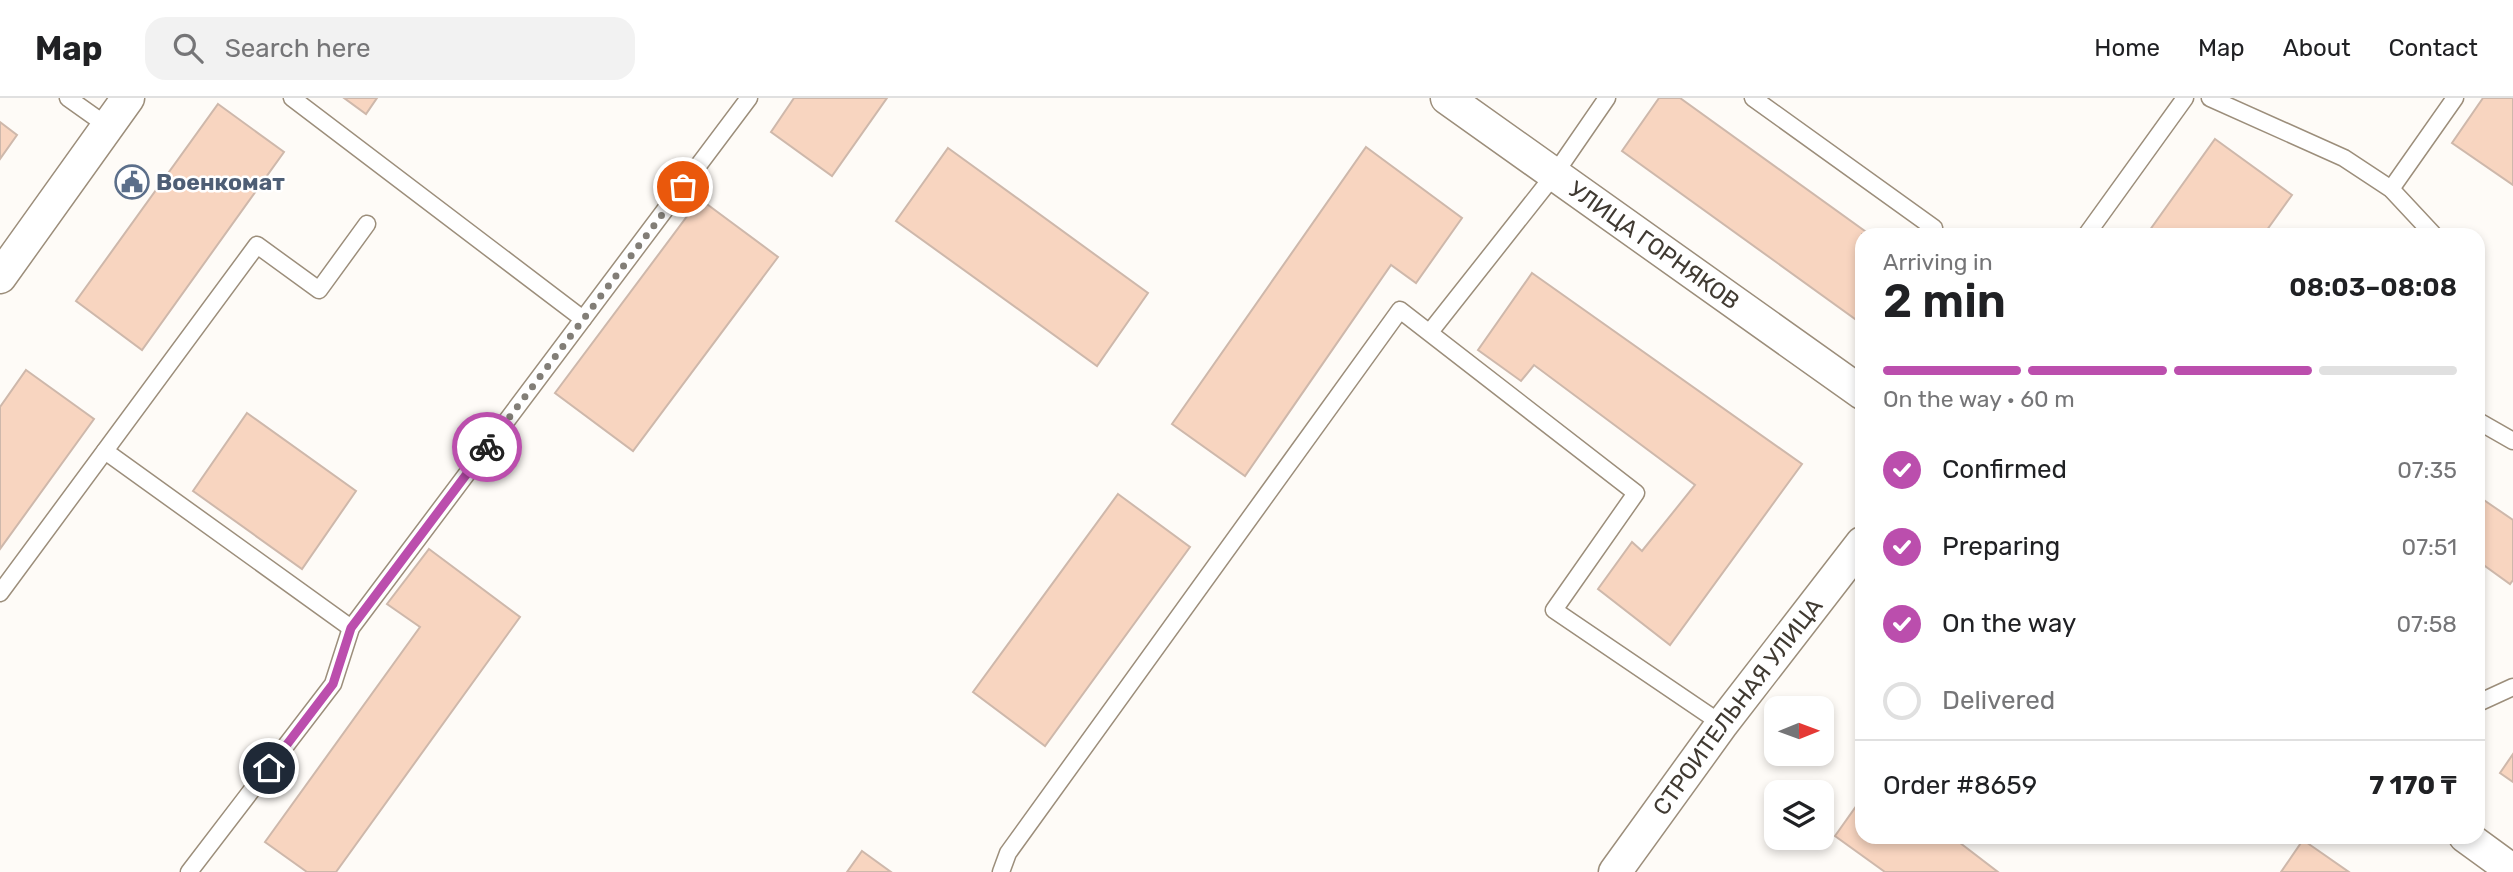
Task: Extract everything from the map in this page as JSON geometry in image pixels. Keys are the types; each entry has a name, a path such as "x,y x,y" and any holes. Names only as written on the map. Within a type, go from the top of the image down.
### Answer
{"street":[{"path":"0,277 106,125 128,98"},
{"name":"УЛИЦА ГОРНЯКОВ","path":"1447,98 1855,388"},
{"name":"СТРОИТЕЛЬНАЯ УЛИЦА","path":"1615,872 1722,724 1855,552"},
{"path":"2476,844 2513,871"}],"lane":[{"path":"68,98 106,125"},
{"path":"292,98 583,319"},
{"path":"189,872 333,684 351,628 749,98"},
{"path":"1430,332 1554,175 1607,98"},
{"path":"1753,98 1934,228"},
{"path":"2091,228 2185,98"},
{"path":"2210,98 2344,158 2391,188 2428,228"},
{"path":"2391,188 2455,98"},
{"path":"0,593 257,245 319,290 368,224"},
{"path":"1000,872 1008,853 1400,310 1636,492 1554,610 1722,724"},
{"path":"2485,425 2513,442"},
{"path":"104,451 351,628"},
{"path":"2485,701 2513,687"}],"building":[{"path":"344,98 377,98 366,114"},
{"path":"794,98 887,98 832,176 771,132"},
{"path":"1659,98 1680,98 1861,228 1855,228 1855,319 1622,151"},
{"path":"2483,98 2513,98 2513,185 2452,143"},
{"path":"218,104 284,152 142,350 76,301"},
{"path":"0,122 17,135 0,159"},
{"path":"2215,139 2292,195 2268,228 2151,228"},
{"path":"1366,147 1462,218 1416,283 1391,265 1245,476 1172,424"},
{"path":"948,148 1148,293 1097,366 896,221"},
{"path":"700,199 778,257 633,451 555,393"},
{"path":"1532,273 1802,464 1670,645 1598,589 1632,542 1642,551 1695,485 1534,365 1521,381 1478,350"},
{"path":"26,370 94,419 0,549 0,407"},
{"path":"247,413 356,491 302,569 193,491"},
{"path":"1118,494 1190,547 1045,746 973,692"},
{"path":"2485,501 2513,520 2513,580 2510,584 2485,566"},
{"path":"429,549 520,617 336,872 307,872 265,842 420,627 387,604"},
{"path":"2513,754 2513,782 2500,773"},
{"path":"1855,808 1855,844 1961,844 1998,872 1885,872 1835,836"},
{"path":"2300,844 2309,844 2349,872 2281,872"},
{"path":"862,851 891,872 847,872"}],"way so far":[{"path":"487,447 683,187"}],"place":[{"name":"Военкомат","path":"132,182"}],"route":[{"path":"269,768 333,684 351,628 487,447"}]}
